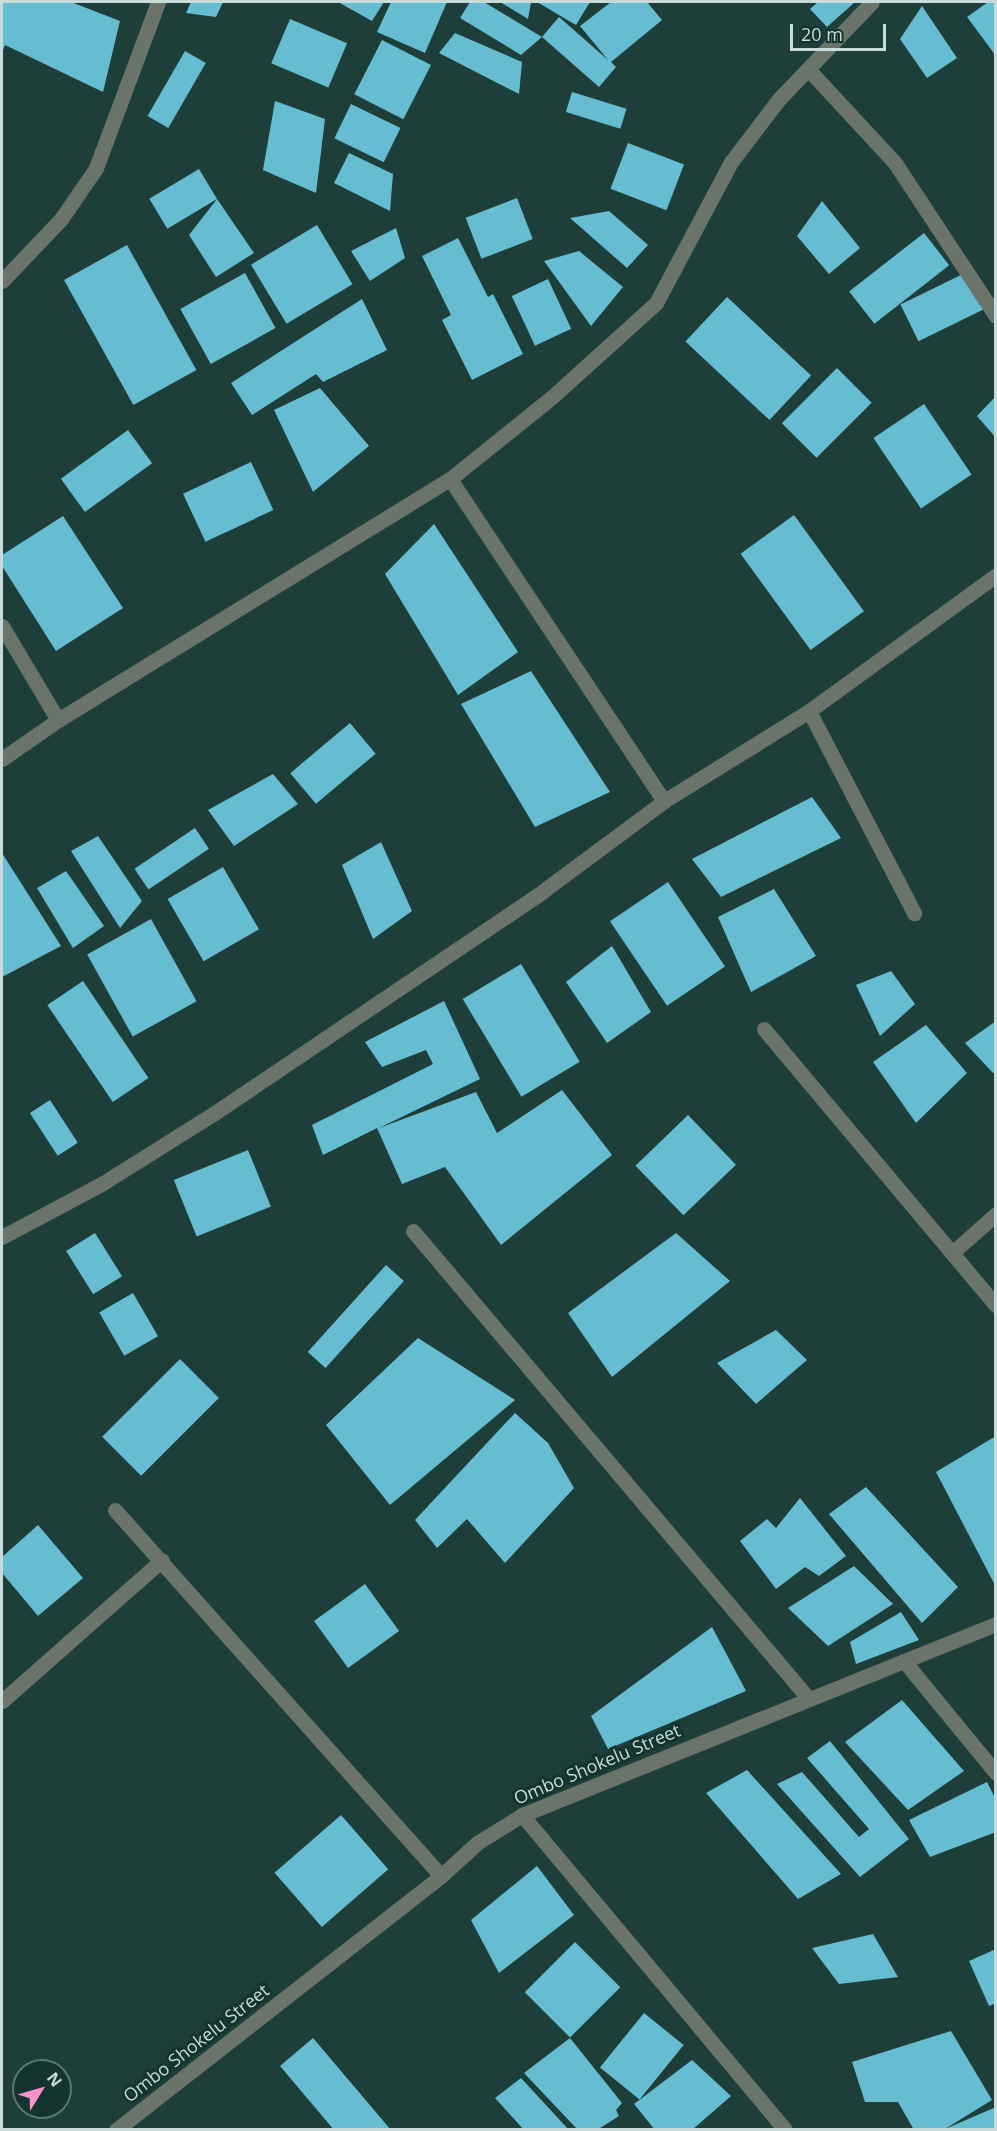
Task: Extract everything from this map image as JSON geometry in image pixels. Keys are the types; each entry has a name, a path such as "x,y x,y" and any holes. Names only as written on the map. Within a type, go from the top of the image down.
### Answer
{"street":[{"path":"2,281 61,219 96,168 158,2"},
{"path":"2,759 58,720 450,478 552,397 656,303 731,162 779,99 872,2"},
{"path":"808,69 895,163 996,316"},
{"path":"450,478 664,801"},
{"path":"2,1237 103,1183 213,1114 543,891 664,801 809,711 996,575"},
{"path":"2,626 58,720"},
{"path":"809,711 914,913"},
{"path":"764,1029 996,1305"},
{"path":"952,1253 996,1214"},
{"path":"413,1231 808,1698"},
{"path":"115,1510 162,1560 441,1876"},
{"path":"2,1701 162,1560"},
{"name":"Ombo Shokelu Street","path":"116,2130 441,1876 477,1843 522,1815 996,1624"},
{"path":"904,1662 996,1773"},
{"path":"522,1815 776,2127"}],"building":[{"path":"2,2 71,2 120,21 103,92 5,45 2,53"},
{"path":"191,2 223,2 216,17 186,13"},
{"path":"338,2 384,2 372,21"},
{"path":"391,2 447,2 425,53 377,32"},
{"path":"470,2 484,2 542,37 521,55 460,18"},
{"path":"500,2 531,2 528,19"},
{"path":"537,2 590,2 576,25"},
{"path":"611,2 647,2 662,20 611,62 616,67 599,87 542,37 559,17 608,60 580,26"},
{"path":"818,2 855,2 827,27 810,9"},
{"path":"988,2 996,2 996,56 967,17"},
{"path":"922,6 957,58 927,78 900,39"},
{"path":"290,19 347,43 328,87 271,63"},
{"path":"455,33 522,62 519,94 439,53"},
{"path":"382,40 431,65 403,119 354,94"},
{"path":"185,51 206,63 168,128 148,116"},
{"path":"572,92 627,109 620,129 566,112"},
{"path":"275,101 325,119 316,193 263,170"},
{"path":"351,104 400,128 384,162 334,138"},
{"path":"628,143 684,165 666,210 610,189"},
{"path":"349,153 393,174 390,211 334,183"},
{"path":"199,169 217,199 167,229 149,199"},
{"path":"517,198 533,239 481,259 466,218"},
{"path":"217,199 254,253 216,277 189,235"},
{"path":"822,201 860,248 829,274 797,236"},
{"path":"609,211 648,245 627,268 570,218"},
{"path":"317,225 353,284 287,324 251,265"},
{"path":"396,228 405,258 370,281 351,251"},
{"path":"924,233 949,265 874,324 849,291"},
{"path":"458,238 488,297 493,294 523,354 472,380 442,320 451,315 422,256"},
{"path":"127,245 196,370 133,405 64,280"},
{"path":"579,251 623,287 591,326 544,261"},
{"path":"967,272 985,309 918,341 900,304"},
{"path":"245,273 276,328 211,364 180,309"},
{"path":"548,279 571,329 535,346 512,296"},
{"path":"727,297 811,375 770,420 685,342"},
{"path":"362,299 387,350 323,382 316,374 252,415 231,383"},
{"path":"837,368 872,403 816,458 782,423"},
{"path":"320,388 369,446 313,492 274,410"},
{"path":"996,396 996,438 977,416"},
{"path":"924,404 972,474 921,509 873,438"},
{"path":"128,430 152,463 85,512 61,479"},
{"path":"251,462 273,510 205,542 183,494"},
{"path":"794,515 864,611 811,650 741,554"},
{"path":"63,516 123,608 56,651 2,566 2,555"},
{"path":"434,524 518,652 458,695 385,574"},
{"path":"531,671 610,792 535,827 461,704"},
{"path":"350,723 376,754 316,804 290,773"},
{"path":"273,774 298,804 234,846 208,810"},
{"path":"812,797 841,838 721,897 692,859"},
{"path":"195,828 209,849 148,890 134,869"},
{"path":"98,836 142,901 120,928 71,851"},
{"path":"381,842 412,911 373,939 342,865"},
{"path":"2,853 61,946 2,977"},
{"path":"223,867 259,929 204,961 168,899"},
{"path":"66,871 104,926 73,948 37,888"},
{"path":"668,882 725,967 667,1006 610,921"},
{"path":"774,889 816,956 751,992 718,917"},
{"path":"151,919 197,1001 133,1037 87,954"},
{"path":"612,946 651,1012 607,1043 566,982"},
{"path":"521,964 580,1062 521,1097 463,999"},
{"path":"891,971 915,1004 880,1036 856,985"},
{"path":"83,981 148,1078 113,1102 47,1005"},
{"path":"444,1001 480,1079 379,1128 476,1092 497,1133 562,1090 612,1155 501,1245 445,1167 402,1184 377,1128 323,1155 312,1125 433,1064 426,1050 382,1067 365,1042"},
{"path":"996,1021 996,1071 993,1073 965,1043"},
{"path":"926,1025 967,1073 916,1123 873,1062"},
{"path":"50,1100 78,1143 58,1156 30,1113"},
{"path":"688,1115 736,1165 683,1215 635,1166"},
{"path":"248,1150 271,1207 197,1237 174,1180"},
{"path":"95,1233 122,1276 93,1294 66,1251"},
{"path":"676,1233 730,1281 612,1377 568,1313"},
{"path":"386,1265 404,1281 326,1368 308,1352"},
{"path":"133,1293 158,1336 124,1356 99,1312"},
{"path":"776,1330 807,1360 756,1404 717,1363"},
{"path":"418,1338 515,1400 390,1505 326,1425"},
{"path":"180,1359 219,1398 141,1476 102,1437"},
{"path":"515,1413 548,1443 574,1488 505,1563 467,1519 437,1548 415,1520"},
{"path":"996,1436 996,1587 936,1472"},
{"path":"866,1487 958,1587 922,1623 829,1514"},
{"path":"800,1498 846,1556 819,1576 805,1567 776,1589 740,1541 767,1519 776,1528"},
{"path":"38,1525 83,1578 38,1616 2,1573 2,1557"},
{"path":"854,1566 893,1604 828,1646 788,1608"},
{"path":"365,1584 399,1631 348,1668 314,1621"},
{"path":"901,1612 919,1640 856,1664 850,1642"},
{"path":"712,1627 746,1691 608,1749 591,1716"},
{"path":"902,1700 964,1771 908,1810 845,1742"},
{"path":"830,1741 909,1839 860,1877 777,1784 802,1772 859,1837 869,1829 807,1758"},
{"path":"747,1770 841,1874 798,1899 706,1793"},
{"path":"987,1782 996,1800 996,1832 930,1857 909,1820"},
{"path":"341,1815 388,1869 322,1927 275,1873"},
{"path":"537,1866 574,1915 499,1973 471,1920"},
{"path":"873,1934 898,1977 839,1984 812,1948"},
{"path":"575,1942 620,1987 570,2037 525,1992"},
{"path":"996,1949 996,2003 989,2006 969,1961"},
{"path":"644,2013 684,2045 640,2099 600,2067"},
{"path":"951,2031 992,2100 945,2129 996,2107 996,2130 914,2130 898,2102 865,2102 852,2062"},
{"path":"313,2038 391,2130 334,2130 280,2066"},
{"path":"570,2038 622,2103 616,2110 619,2116 597,2130 578,2130 524,2073"},
{"path":"692,2060 731,2096 692,2130 655,2130 634,2104"},
{"path":"521,2078 569,2130 524,2130 495,2098"}]}
